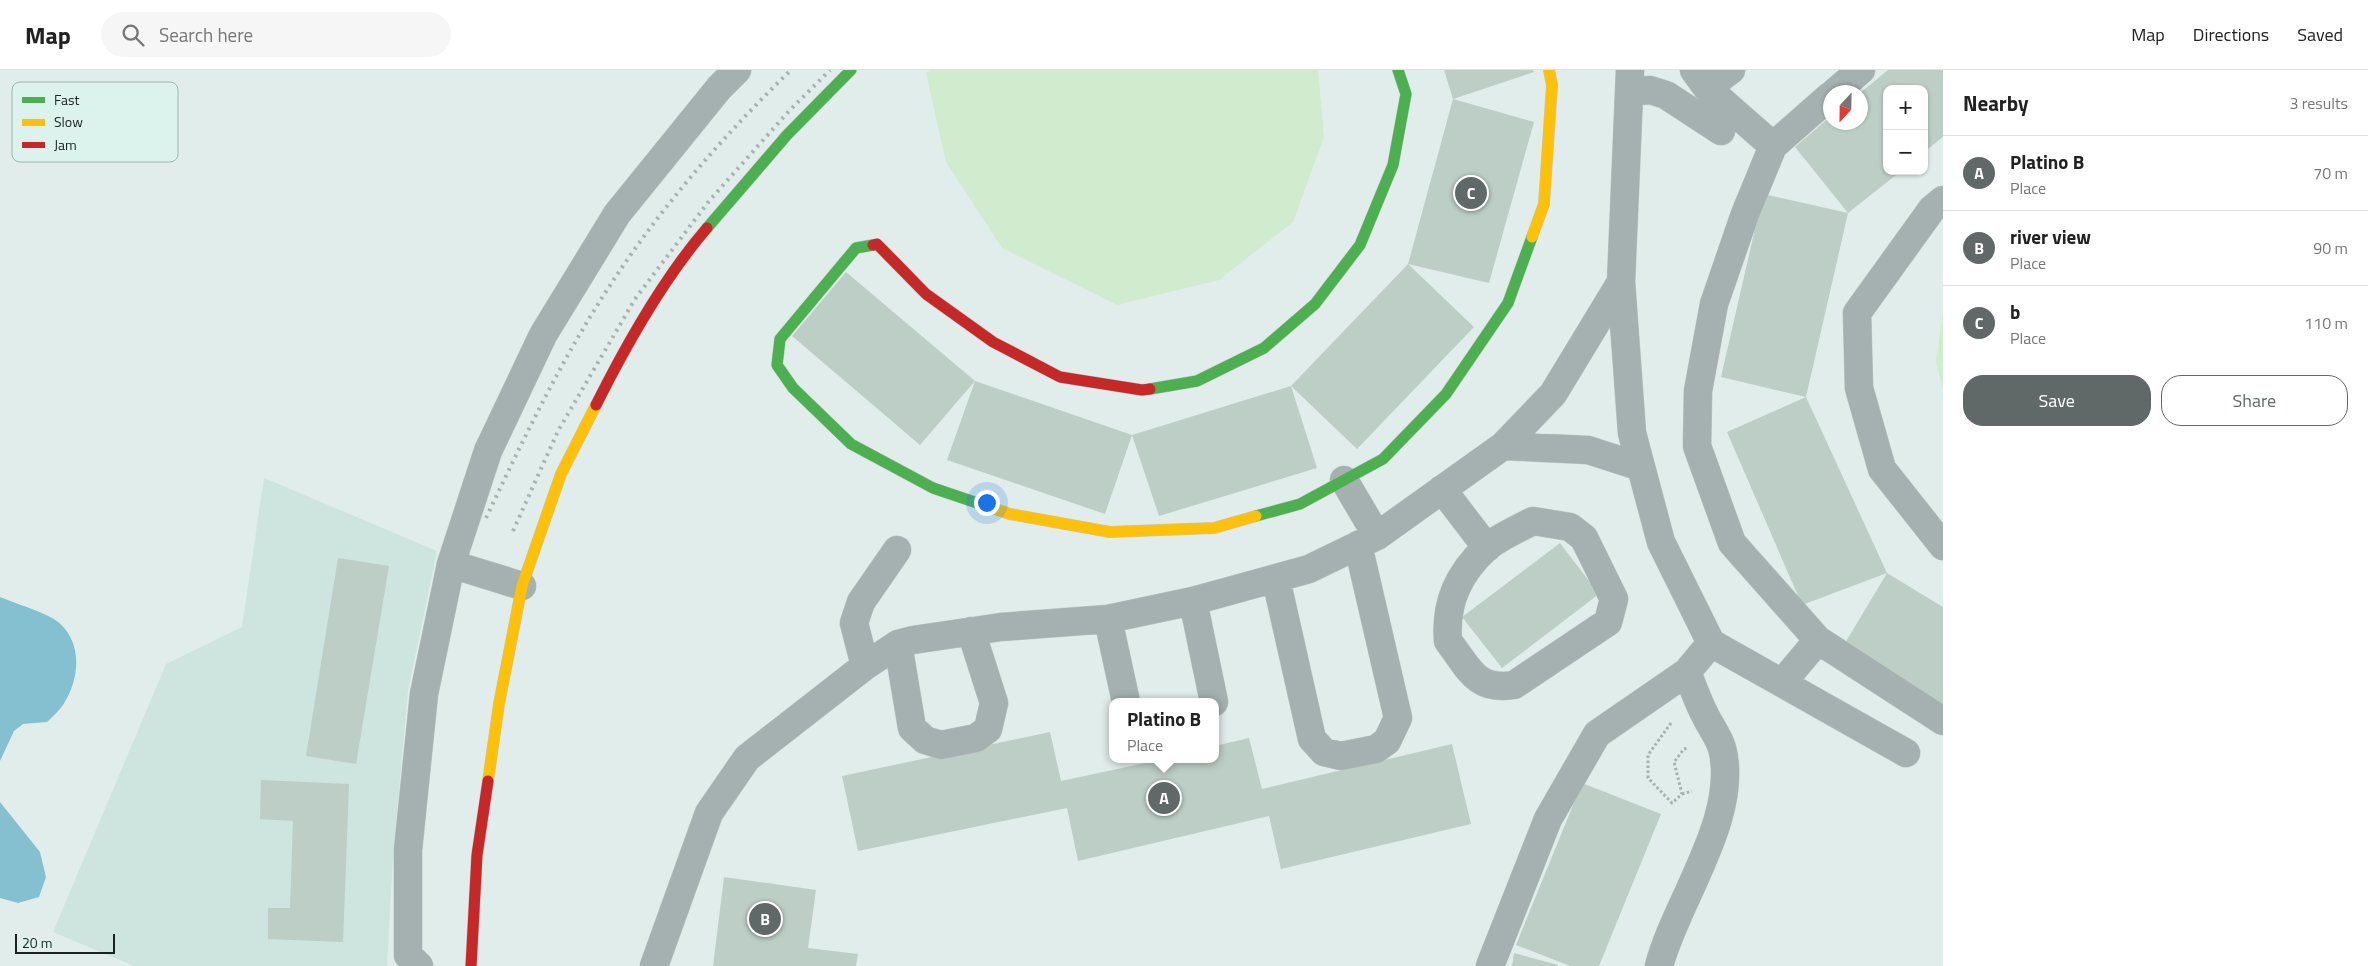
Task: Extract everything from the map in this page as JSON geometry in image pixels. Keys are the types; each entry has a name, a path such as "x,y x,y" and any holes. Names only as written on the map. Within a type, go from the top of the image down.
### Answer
{"street":[{"path":"419,966 408,955 408,850 424,694 451,564 488,451 543,335 617,214 719,88 737,70"},
{"path":"472,966 477,854 498,704 522,586 561,474 613,371 684,255 787,134 851,70"},
{"path":"1398,70 1406,94 1393,165 1360,245 1315,304 1264,348 1197,382 1142,390 1060,377 993,342 926,294 877,244 856,248 780,339 777,365 793,388 851,444 933,488 1010,514 1110,532 1214,528 1300,504 1383,459 1446,394 1508,303 1544,204 1552,85 1549,70"},
{"path":"1701,79 1731,70"},
{"path":"1843,85 1861,70"},
{"path":"1701,79 1773,146"},
{"path":"1721,130 1666,95 1630,81 1621,282 1632,433 1661,542 1712,643 1906,753"},
{"path":"1823,102 1773,146 1745,214 1714,304 1698,390 1697,446 1732,543 1818,640 1943,721"},
{"path":"1943,200 1932,209 1857,313 1859,388 1882,469 1943,546"},
{"path":"654,966 709,813 747,758 864,666 898,644 913,640 971,631 1108,619 1193,601 1309,569 1368,541 1503,446 1553,394 1621,282"},
{"path":"1503,446 1588,450 1642,467"},
{"path":"1276,579 1312,739 1324,752 1341,756 1376,750 1388,741 1398,718 1368,541 1344,480"},
{"path":"1442,490 1487,548"},
{"path":"1533,521 1570,527 1584,538 1614,599 1608,622 1514,685 1498,688 1481,683 1448,641 1447,628 1450,599 1466,571 1487,548 1533,521"},
{"path":"864,666 854,623 862,602 897,550"},
{"path":"451,564 522,586"},
{"path":"1193,601 1213,698"},
{"path":"1108,619 1125,698"},
{"path":"898,644 912,728 924,740 941,745 976,738 988,729 994,703 971,631"},
{"path":"1782,683 1818,640"},
{"path":"1490,966 1548,819 1597,734 1687,672 1712,643"},
{"path":"1659,966 1710,842 1720,810 1724,778 1722,748 1697,699 1687,672"}],"path":[{"path":"1697,699 1678,714 1659,737 1648,756 1648,778 1659,792 1672,803 1682,794 1698,789"},
{"path":"1682,794 1674,762 1684,749 1696,746"}],"shaded area":[{"path":"264,478 437,551 408,691 393,855 387,966 134,966 53,932 166,664 242,627"}],"green space":[{"path":"931,70 1318,70 1324,137 1293,222 1219,280 1117,305 1002,248 946,162 926,73"},
{"path":"1943,312 1943,389 1936,363"}],"water":[{"path":"0,597 54,619 63,627 74,647 76,671 69,694 61,707 47,722 23,724 14,731 0,761"},
{"path":"0,802 40,852 46,877 39,897 18,903 0,898"}],"building":[{"path":"1444,70 1533,70 1534,72 1453,99"},
{"path":"1888,70 1943,70 1943,137 1928,149 1928,85 1883,85 1883,175 1896,175 1848,213 1795,147 1823,123 1823,130 1868,130 1868,86"},
{"path":"1453,99 1534,122 1489,283 1408,264"},
{"path":"1763,194 1848,213 1806,397 1721,377"},
{"path":"1408,264 1474,327 1357,449 1291,386"},
{"path":"846,272 975,381 920,445 792,336"},
{"path":"975,381 1132,435 1105,514 947,460"},
{"path":"1291,386 1317,468 1159,516 1132,435"},
{"path":"1806,397 1887,573 1802,605 1727,432"},
{"path":"1560,543 1599,594 1502,668 1462,617"},
{"path":"338,558 389,566 356,764 306,756"},
{"path":"1887,573 1943,607 1943,708 1842,648"},
{"path":"1050,732 1061,781 1145,763 1219,763 1219,745 1249,738 1262,789 1452,744 1471,824 1281,869 1269,816 1078,861 1067,808 858,851 842,776"},
{"path":"261,780 349,784 343,942 268,939 268,908 290,908 293,821 260,819"},
{"path":"1582,783 1661,814 1599,966 1570,966 1516,945"},
{"path":"724,877 816,890 808,948 858,954 856,966 713,966"},
{"path":"1514,953 1558,965 1558,966 1512,966"}],"railway":[{"path":"486,518 529,428 560,369 593,312 630,256 672,200 718,145 791,70"},
{"path":"513,531 558,431 635,299 709,201 789,111 830,70"}],"traffic: fast":[{"path":"707,228 787,135 851,70"},
{"path":"1150,389 1197,381 1264,348 1315,304 1360,245 1393,165 1406,94 1398,70"},
{"path":"1256,516 1300,504 1383,459 1446,394 1508,303 1532,237"},
{"path":"873,245 856,248 780,339 777,365 793,388 851,444 933,488 995,509"}],"traffic: slow":[{"path":"1532,237 1544,204 1552,85 1549,70"},
{"path":"488,781 499,704 522,586 561,474 596,405"},
{"path":"995,509 1010,514 1110,532 1214,528 1256,516"}],"traffic: jam":[{"path":"596,405 646,313 675,269 707,228"},
{"path":"873,245 877,244 926,294 993,342 1060,377 1142,390 1150,389"},
{"path":"471,966 477,855 488,781"}],"place":[{"name":"b","path":"1471,193"},
{"name":"Platino B","path":"1164,798"},
{"name":"river view","path":"765,919"}]}
